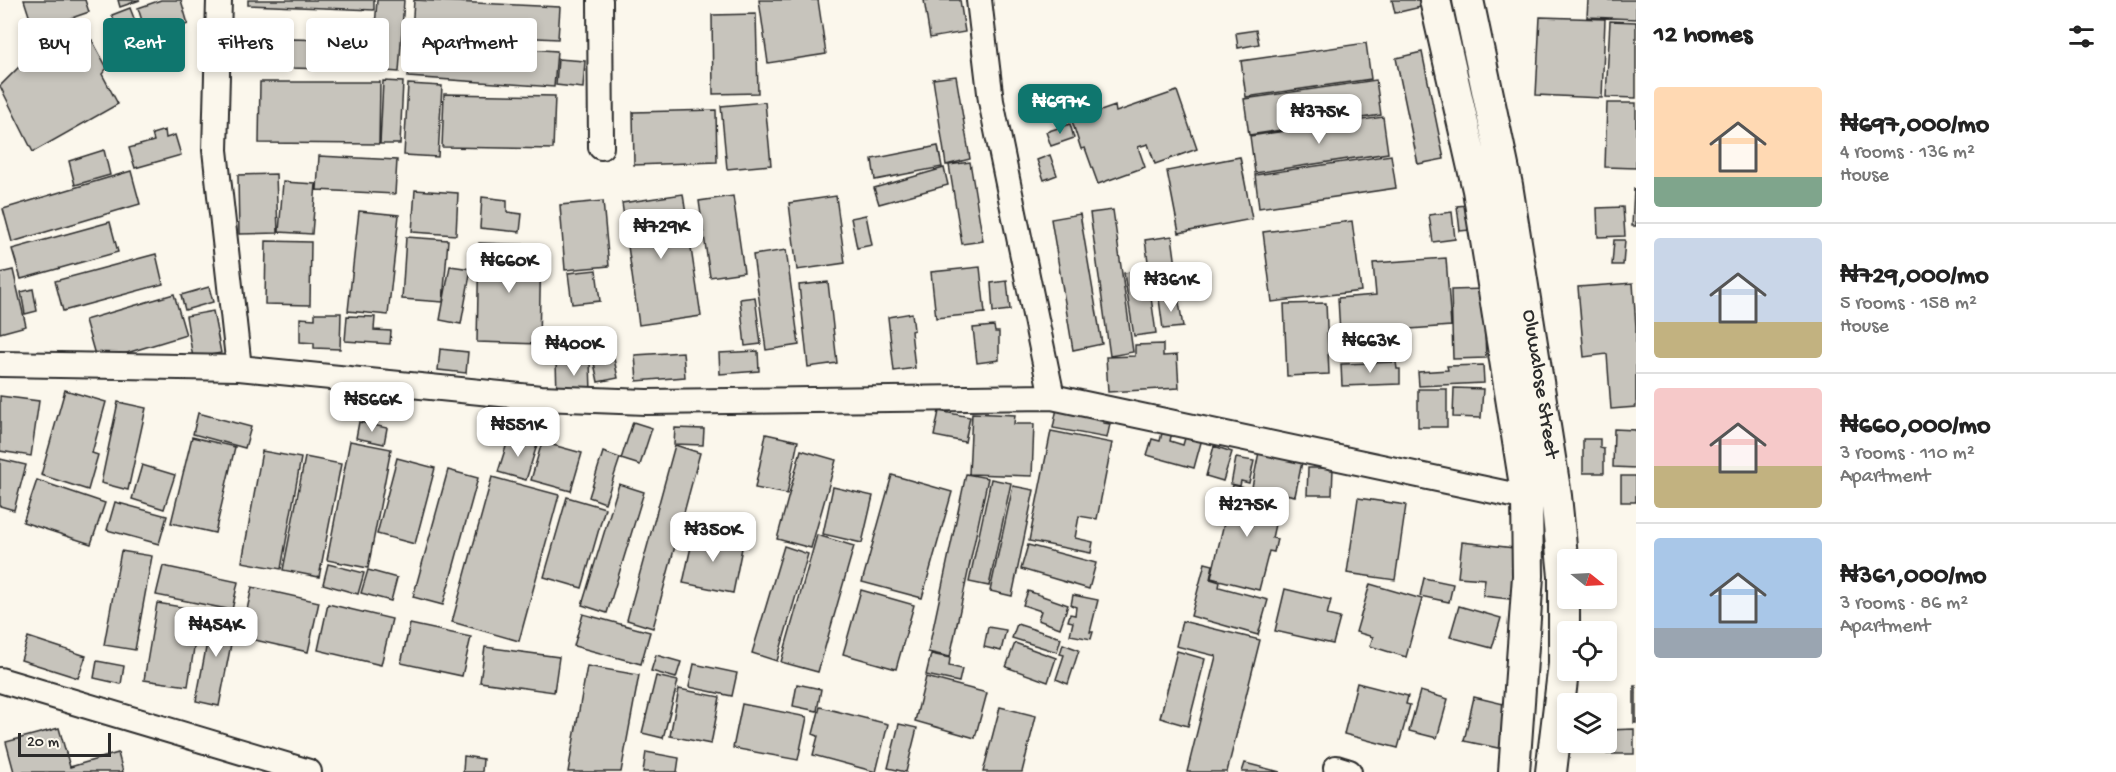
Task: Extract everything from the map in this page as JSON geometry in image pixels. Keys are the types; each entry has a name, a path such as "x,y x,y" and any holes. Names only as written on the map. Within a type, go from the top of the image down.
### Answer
{"street":[{"path":"219,0 215,150 239,368"},
{"path":"600,0 601,147"},
{"path":"979,0 991,101 1052,397"},
{"name":"Oluwalose Street","path":"1435,0 1478,190 1527,498 1528,576 1514,772"},
{"name":"Oluwalose Street","path":"1467,0 1507,185 1556,496 1564,576 1564,664 1551,772"},
{"path":"0,364 239,368 541,398 646,402 1052,397 1527,498"},
{"path":"0,681 309,772"}],"building":[{"path":"24,0 85,0 89,12 72,18 30,18"},
{"path":"118,0 140,0 120,7"},
{"path":"161,0 181,0 188,24 185,25 185,18 141,18 138,8"},
{"path":"248,0 374,0 374,10 248,5"},
{"path":"377,0 404,0 399,72 389,71 389,18 376,18"},
{"path":"414,0 560,7 558,39 537,38 537,18 413,18"},
{"path":"759,0 818,0 826,54 768,63"},
{"path":"924,0 960,0 965,32 930,38"},
{"path":"1392,0 1419,0 1421,7 1395,13"},
{"path":"1588,0 1636,0 1636,19 1587,17"},
{"path":"130,8 134,18 113,18 112,15"},
{"path":"756,14 758,93 713,94 712,15"},
{"path":"1540,17 1605,19 1602,98 1536,95"},
{"path":"1610,21 1636,22 1636,98 1606,97"},
{"path":"1256,30 1259,44 1238,48 1236,33"},
{"path":"294,39 306,39 306,68 294,68"},
{"path":"91,40 103,61 102,74 118,104 33,152 0,86 18,68 18,72 91,72"},
{"path":"1366,43 1371,79 1246,97 1241,61"},
{"path":"537,50 557,51 554,87 408,77 408,72 537,72"},
{"path":"1422,52 1444,159 1418,164 1396,58"},
{"path":"558,59 585,61 583,88 556,85"},
{"path":"956,76 970,159 946,165 933,79"},
{"path":"1376,80 1381,115 1249,135 1244,99"},
{"path":"383,81 403,82 400,144 380,144"},
{"path":"260,82 380,82 379,144 259,143"},
{"path":"408,84 442,86 438,157 404,155"},
{"path":"1177,91 1197,149 1155,164 1148,144 1138,147 1145,167 1098,184 1085,148 1081,149 1072,121 1115,106 1116,112"},
{"path":"444,94 555,96 553,149 442,147"},
{"path":"765,102 771,165 727,169 721,106"},
{"path":"1607,103 1636,103 1636,168 1605,167"},
{"path":"716,110 717,162 634,165 633,112"},
{"path":"1383,117 1388,153 1255,173 1250,136"},
{"path":"1070,124 1074,138 1051,146 1046,132"},
{"path":"165,130 166,138 175,135 181,155 135,168 129,148 154,141 152,134"},
{"path":"938,146 942,167 875,180 872,159"},
{"path":"104,150 110,175 75,185 69,161"},
{"path":"1050,155 1057,175 1044,180 1037,160"},
{"path":"1391,155 1396,188 1259,208 1255,175"},
{"path":"319,156 397,160 395,194 317,190"},
{"path":"1240,157 1252,219 1179,233 1167,171"},
{"path":"970,162 983,241 962,244 949,165"},
{"path":"944,168 948,185 879,204 874,188"},
{"path":"131,171 140,204 12,242 3,209"},
{"path":"276,174 278,233 239,234 238,175"},
{"path":"283,182 316,184 312,234 279,232"},
{"path":"1634,189 1636,190 1636,226 1632,226"},
{"path":"415,190 458,193 456,235 412,232"},
{"path":"683,194 701,316 639,325 622,203"},
{"path":"733,196 744,272 710,277 699,201"},
{"path":"836,196 845,263 797,270 789,203"},
{"path":"482,197 507,200 507,212 522,214 520,232 480,228"},
{"path":"603,201 609,266 565,270 560,205"},
{"path":"1478,204 1480,229 1460,231 1457,206"},
{"path":"1623,207 1625,236 1598,237 1597,208"},
{"path":"1113,210 1133,352 1110,356 1090,213"},
{"path":"359,211 399,215 388,315 348,311"},
{"path":"1452,212 1455,239 1433,242 1429,215"},
{"path":"1080,214 1102,344 1073,350 1051,219"},
{"path":"866,215 872,245 857,248 851,218"},
{"path":"1352,221 1361,291 1272,302 1263,232"},
{"path":"110,222 118,252 21,279 12,249"},
{"path":"1172,236 1176,266 1169,267 1172,287 1152,290 1145,240"},
{"path":"406,237 448,240 443,302 402,299"},
{"path":"1614,240 1625,240 1623,265 1612,265"},
{"path":"266,241 311,242 310,305 265,304"},
{"path":"479,243 541,245 539,344 477,342"},
{"path":"786,250 799,345 766,350 753,255"},
{"path":"156,254 163,284 63,311 55,281"},
{"path":"1446,258 1451,326 1340,334 1338,298 1376,295 1373,263"},
{"path":"450,266 471,269 461,324 440,320"},
{"path":"980,267 985,313 936,318 931,272"},
{"path":"1147,269 1156,333 1134,336 1124,273"},
{"path":"13,270 26,326 0,333 0,273"},
{"path":"596,270 600,301 572,304 568,273"},
{"path":"1007,281 1010,310 993,312 991,283"},
{"path":"828,282 837,363 808,367 799,285"},
{"path":"1633,283 1636,327 1636,407 1611,409 1607,354 1584,357 1578,287"},
{"path":"209,287 213,302 185,310 181,295"},
{"path":"33,289 37,311 25,314 21,292"},
{"path":"1483,289 1486,358 1453,359 1451,290"},
{"path":"174,294 186,335 97,362 85,320"},
{"path":"1178,296 1183,327 1163,329 1159,299"},
{"path":"755,297 761,344 745,346 740,299"},
{"path":"1326,303 1329,374 1287,376 1284,304"},
{"path":"213,311 221,353 193,358 186,316"},
{"path":"315,313 341,313 340,349 314,348 314,343 300,342 300,318 315,319"},
{"path":"912,313 914,330 911,331 915,368 894,371 888,317"},
{"path":"347,316 375,317 374,330 391,331 390,344 345,341"},
{"path":"994,326 995,332 999,332 999,360 977,363 973,328"},
{"path":"1163,344 1163,356 1177,355 1179,388 1108,392 1106,357 1135,356 1135,345"},
{"path":"440,349 468,352 466,373 438,370"},
{"path":"758,351 759,371 720,374 719,353"},
{"path":"683,352 685,377 637,381 635,355"},
{"path":"613,354 618,378 598,382 593,358"},
{"path":"590,361 591,392 557,393 556,362"},
{"path":"1396,362 1397,369 1400,369 1400,384 1342,386 1341,364"},
{"path":"1483,365 1484,383 1419,386 1418,372 1448,370 1447,366"},
{"path":"1454,388 1483,389 1481,418 1453,417"},
{"path":"1418,389 1447,389 1447,427 1418,427"},
{"path":"65,390 106,402 92,453 98,455 88,490 41,475"},
{"path":"0,396 39,401 31,456 0,451"},
{"path":"118,402 146,408 128,490 101,483"},
{"path":"1057,408 1105,417 1103,423 1110,424 1107,438 1053,428"},
{"path":"939,411 970,417 965,442 934,436"},
{"path":"198,413 251,427 245,448 193,434"},
{"path":"972,413 1015,415 1014,424 1034,424 1032,476 969,474"},
{"path":"359,422 387,428 384,444 356,438"},
{"path":"633,422 652,428 640,465 621,459"},
{"path":"675,428 704,429 703,445 674,444"},
{"path":"1163,429 1172,432 1170,441 1183,445 1187,431 1203,435 1194,468 1147,455 1152,439 1160,441"},
{"path":"1614,429 1636,430 1636,468 1613,467"},
{"path":"1051,431 1112,443 1097,519 1079,516 1075,538 1093,542 1091,553 1029,541"},
{"path":"766,434 798,441 787,494 755,488"},
{"path":"192,437 235,447 215,533 171,523"},
{"path":"509,437 537,445 526,480 498,472"},
{"path":"1583,439 1600,439 1600,448 1604,449 1604,473 1583,473"},
{"path":"350,441 391,449 368,568 327,560"},
{"path":"542,442 582,453 571,491 531,480"},
{"path":"675,445 700,453 653,628 627,620"},
{"path":"1214,446 1232,452 1223,481 1206,476"},
{"path":"801,450 836,460 811,548 777,539"},
{"path":"262,451 301,458 281,569 242,562"},
{"path":"603,452 620,458 605,503 589,497"},
{"path":"1259,452 1302,462 1295,496 1252,487"},
{"path":"305,457 341,464 319,577 283,570"},
{"path":"397,458 435,468 415,544 377,534"},
{"path":"1236,458 1254,461 1249,483 1241,481 1240,486 1231,484"},
{"path":"0,459 26,465 14,510 0,506"},
{"path":"142,465 175,475 164,509 132,499"},
{"path":"1308,468 1333,468 1332,495 1307,495"},
{"path":"448,470 478,478 443,605 413,597"},
{"path":"966,474 988,478 950,657 928,652"},
{"path":"892,475 952,492 922,598 862,582"},
{"path":"1621,476 1636,476 1636,502 1621,502"},
{"path":"492,477 559,495 519,641 452,622"},
{"path":"991,479 1011,483 989,586 969,582"},
{"path":"37,480 105,503 91,544 23,522"},
{"path":"619,484 644,492 607,613 582,605"},
{"path":"1233,485 1281,497 1272,538 1277,539 1274,552 1269,551 1259,590 1211,578"},
{"path":"1013,486 1034,490 1012,596 990,591"},
{"path":"833,487 873,496 862,543 823,534"},
{"path":"567,497 605,508 582,588 544,577"},
{"path":"1358,498 1406,505 1395,580 1347,573"},
{"path":"115,502 167,516 159,544 107,530"},
{"path":"694,533 743,543 733,593 683,583"},
{"path":"817,535 854,546 818,672 781,662"},
{"path":"1462,542 1523,549 1518,600 1483,596 1485,579 1458,577"},
{"path":"1028,545 1096,563 1089,589 1021,569"},
{"path":"784,546 808,554 777,661 752,653"},
{"path":"121,551 152,556 135,650 104,645"},
{"path":"1205,563 1213,565 1210,579 1220,582 1219,587 1268,600 1258,635 1191,616"},
{"path":"328,564 364,573 358,594 323,584"},
{"path":"163,566 238,582 232,610 156,595"},
{"path":"368,570 397,578 391,601 361,593"},
{"path":"1424,578 1453,584 1449,602 1420,596"},
{"path":"1370,584 1422,599 1406,657 1370,646 1373,637 1356,632"},
{"path":"252,587 319,602 308,652 241,637"},
{"path":"1285,589 1331,600 1327,615 1340,618 1333,644 1275,631"},
{"path":"861,590 914,605 896,669 843,654"},
{"path":"1028,591 1068,605 1060,628 1038,620 1041,611 1023,605"},
{"path":"1073,595 1098,600 1090,632 1093,632 1091,639 1070,635 1073,622 1068,621 1070,614 1075,615 1076,607 1071,605"},
{"path":"157,603 200,610 188,686 144,680"},
{"path":"328,604 392,619 381,665 318,650"},
{"path":"1459,606 1501,618 1492,648 1450,637"},
{"path":"220,610 237,613 219,706 196,701 212,616 219,618"},
{"path":"583,614 650,632 641,664 574,646"},
{"path":"1182,621 1260,640 1227,772 1187,772 1216,656 1176,646"},
{"path":"410,624 471,637 462,676 401,663"},
{"path":"1017,624 1061,638 1057,652 1012,638"},
{"path":"988,627 1006,630 1001,651 984,647"},
{"path":"28,637 86,656 78,678 21,660"},
{"path":"1015,643 1056,658 1048,682 1006,667"},
{"path":"1063,644 1079,650 1068,684 1056,679 1064,655 1060,654"},
{"path":"485,647 559,657 554,692 480,682"},
{"path":"1177,651 1205,659 1188,726 1160,718"},
{"path":"931,654 950,658 949,666 962,669 959,682 926,675"},
{"path":"656,655 681,662 676,678 651,671"},
{"path":"97,661 124,666 121,684 94,678"},
{"path":"694,664 737,673 732,696 689,687"},
{"path":"587,666 639,675 621,772 568,772"},
{"path":"656,676 678,681 663,738 642,733"},
{"path":"926,677 987,693 975,738 915,721"},
{"path":"1357,683 1408,696 1406,704 1410,705 1398,748 1344,734"},
{"path":"797,684 821,689 817,711 793,706"},
{"path":"1634,686 1636,686 1636,723 1634,723"},
{"path":"679,689 720,697 711,744 670,736"},
{"path":"1420,691 1448,699 1437,738 1409,731"},
{"path":"1474,697 1512,706 1503,749 1464,741"},
{"path":"742,704 807,717 798,760 733,748"},
{"path":"820,707 888,724 876,772 813,755 818,736 813,734"},
{"path":"1000,707 1036,716 1022,772 983,772"},
{"path":"899,724 917,728 906,772 888,768"},
{"path":"59,728 70,767 118,753 123,772 14,772 6,742"},
{"path":"1634,729 1634,754 1607,754 1617,753 1617,730"},
{"path":"646,752 679,758 677,772 643,772"},
{"path":"464,756 483,759 482,772 463,772"},
{"path":"1245,763 1280,772 1242,772"}]}
